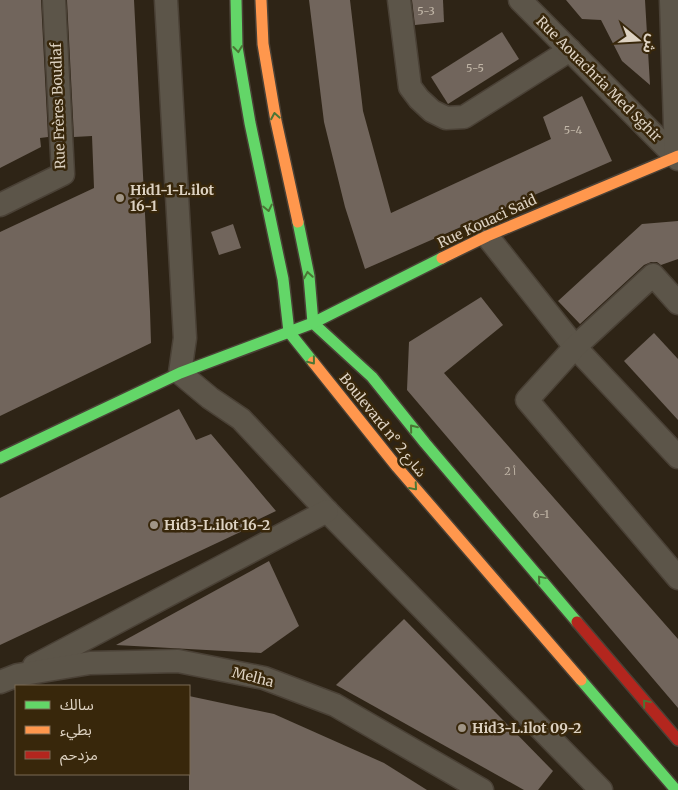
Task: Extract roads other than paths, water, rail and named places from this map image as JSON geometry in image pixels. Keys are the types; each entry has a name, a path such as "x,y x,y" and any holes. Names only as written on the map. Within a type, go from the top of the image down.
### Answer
{"main road":[{"path":"236,0 237,47 250,123 283,279 289,332"},
{"path":"261,0 263,44 276,121 309,276 313,323"},
{"name":"Rue Kouaci Said","path":"0,458 180,373 313,323 487,236 677,157"},
{"name":"Boulevard n° شارع 2","path":"313,323 372,377 425,443 678,740"},
{"name":"Boulevard n° شارع 2","path":"289,332 397,467 676,790"}],"street":[{"name":"Rue Frères Boudiaf","path":"0,205 63,174 54,0"},
{"path":"166,0 185,338 180,373 210,398 241,419 327,512 601,790"},
{"path":"399,0 410,87 419,99 432,110 446,118 464,117 570,50"},
{"name":"Rue Aouachria Med Sghir","path":"520,0 677,157"},
{"path":"671,0 677,157"},
{"path":"487,236 575,347 678,457"},
{"path":"678,303 653,275 575,347 527,400 678,578"},
{"path":"9,678 327,512"},
{"name":"Melha","path":"9,678 90,664 178,662 264,678 335,705 482,790"}],"place":[{"name":"Hid1-1-L.ilot 16-1","path":"120,198"},
{"name":"Hid3-L.ilot 16-2","path":"154,525"},
{"name":"Hid3-L.ilot 09-2","path":"462,728"}]}
